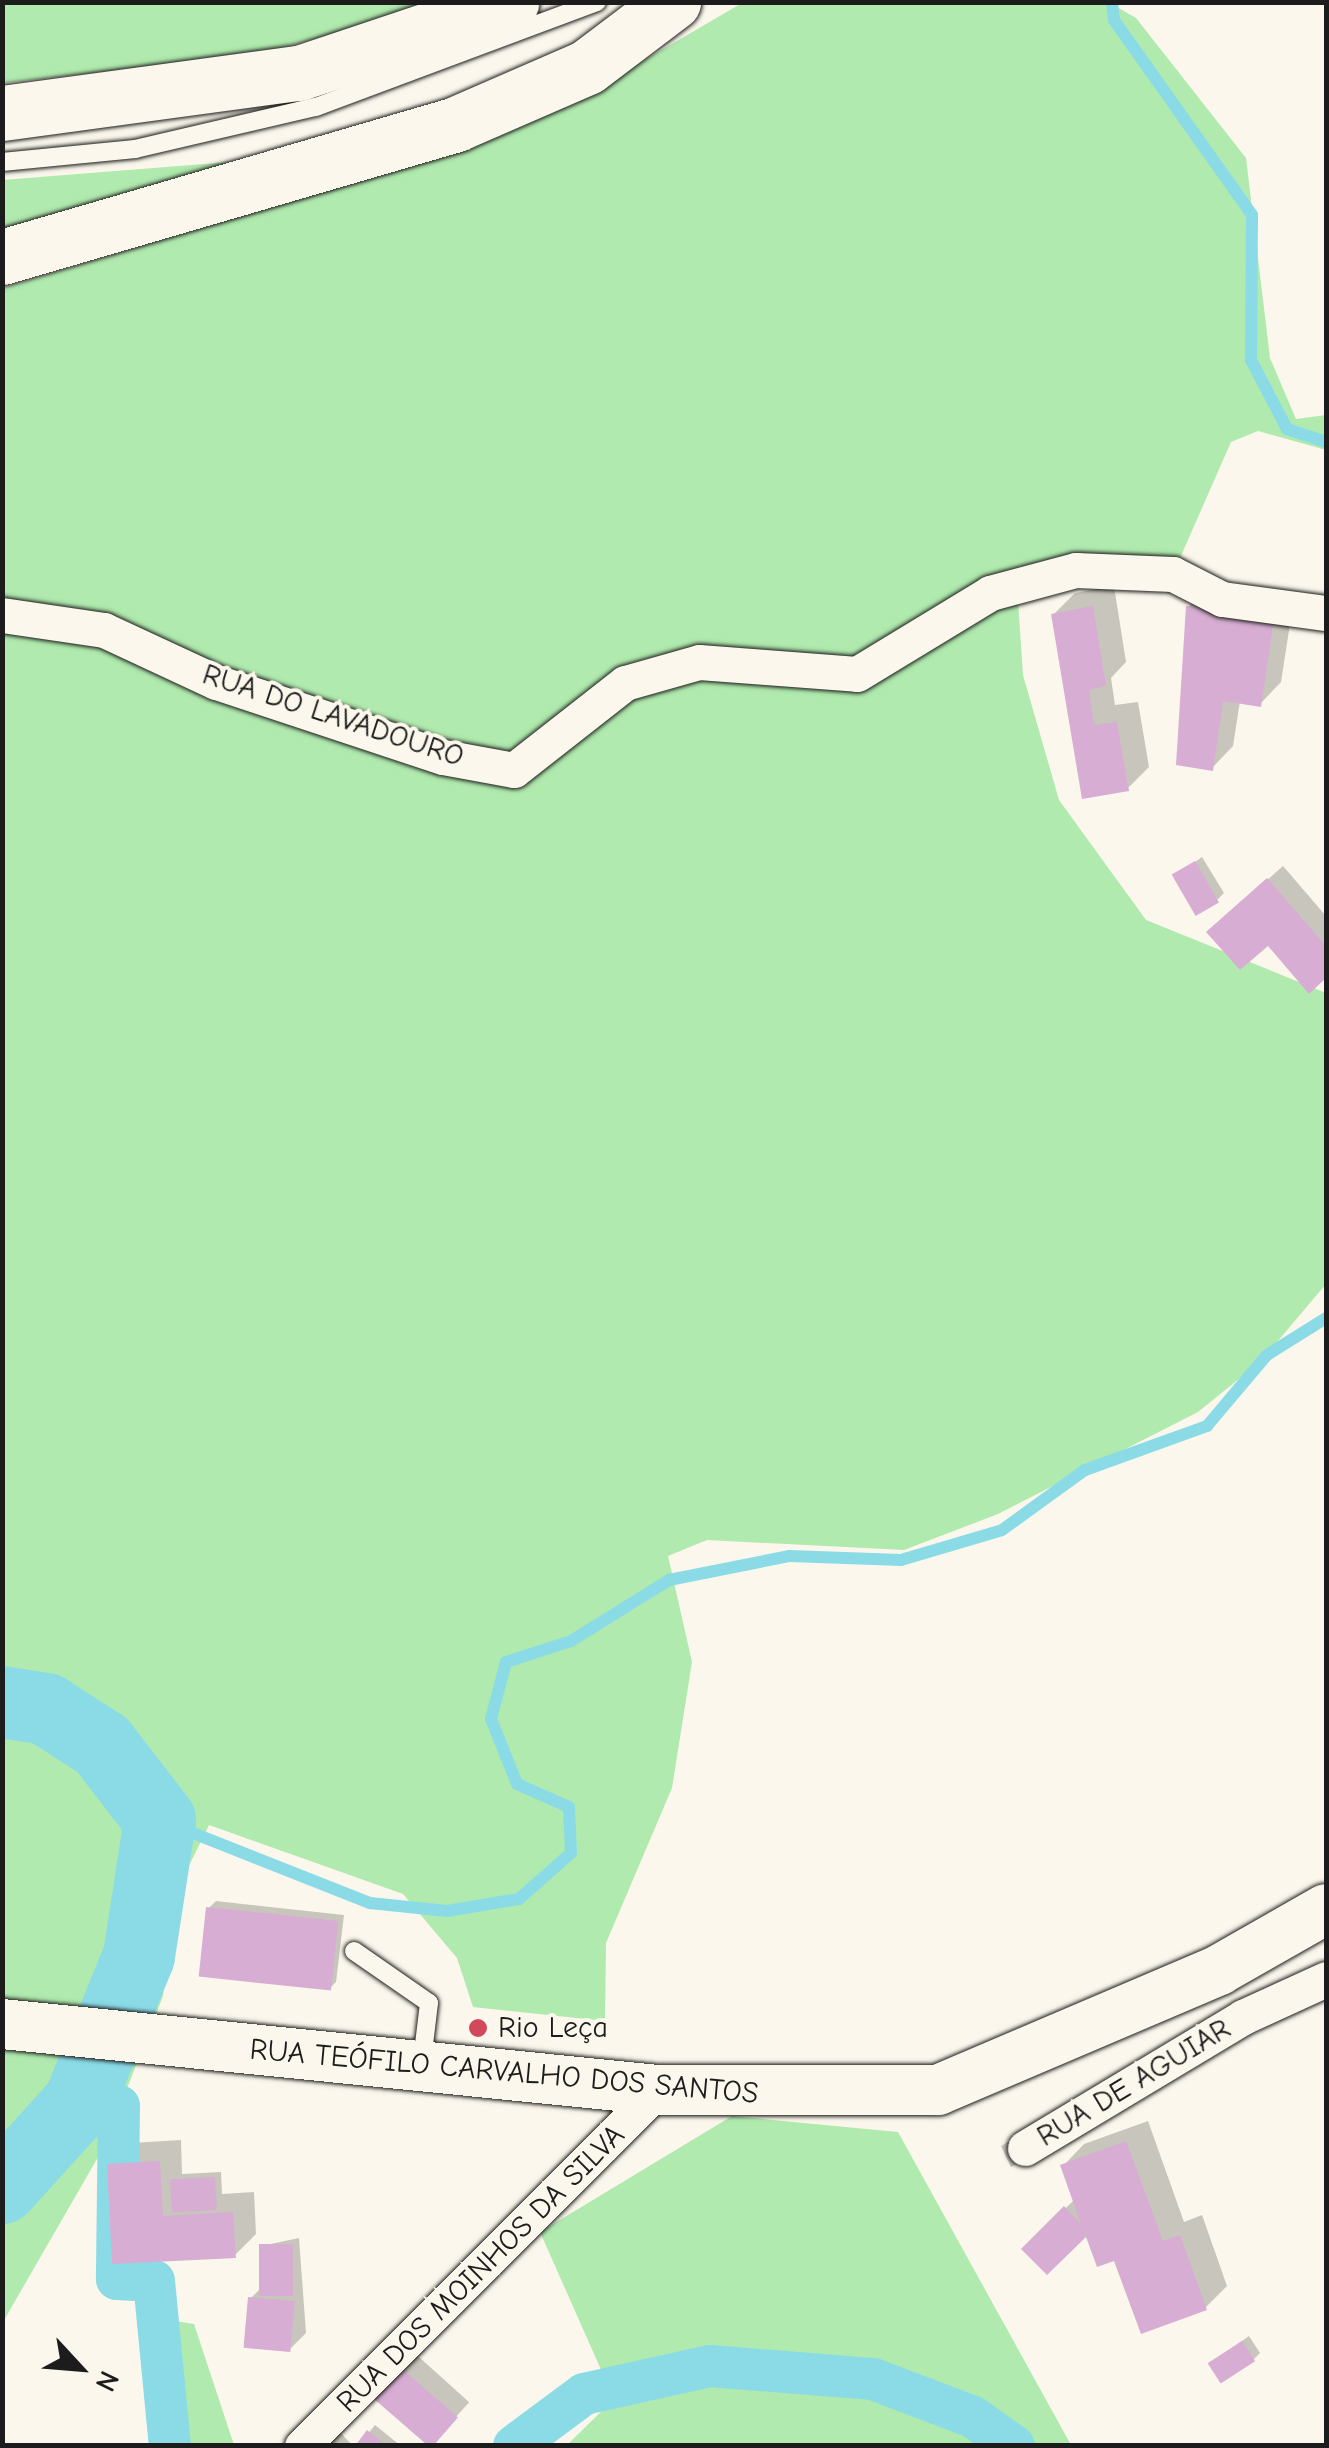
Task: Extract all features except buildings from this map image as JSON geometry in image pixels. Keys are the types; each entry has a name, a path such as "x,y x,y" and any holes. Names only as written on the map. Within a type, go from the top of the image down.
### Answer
{"highway":[{"path":"2,113 299,73 511,2"},
{"path":"2,256 456,124 587,66 673,2"}],"main road":[{"name":"RUA TEÓFILO CARVALHO DOS SANTOS","path":"2,2024 658,2090 938,2090 1219,1970 1326,1909"}],"street":[{"name":"RUA DO LAVADOURO","path":"2,615 104,630 216,682 443,756 514,770 625,683 699,662 857,674 990,593 1076,570 1173,574 1222,598 1326,613"},
{"name":"RUA DE AGUIAR","path":"1219,1970 1243,2018"},
{"name":"RUA DE AGUIAR","path":"1026,2148 1243,2018 1326,1979"},
{"name":"RUA DOS MOINHOS DA SILVA","path":"302,2446 658,2090"}],"lane":[{"path":"2,162 135,149 316,107 597,2"},
{"path":"354,1951 429,2003 421,2067"}],"green space":[{"path":"2,3 447,3 255,55 3,83"},
{"path":"742,3 1110,3 1136,18 1246,158 1270,358 1296,419 1326,415 1326,450 1258,431 1231,442 1173,574 1017,586 1023,675 1059,800 1146,920 1326,993 1326,1284 1261,1361 1198,1412 998,1514 904,1550 707,1540 668,1556 692,1662 672,1788 606,1943 605,2021 473,2007 457,1958 403,1894 209,1825 174,1896 163,1996 105,2145 3,2322 3,288 394,170 593,90"},
{"path":"254,160 3,234 2,180"},
{"path":"732,2116 898,2132 1071,2445 567,2445 614,2399 540,2232"},
{"path":"150,2317 194,2324 234,2445 152,2445"}],"waterway":[{"path":"1112,2 1114,20 1252,215 1251,360 1287,429 1326,442"},
{"path":"160,1820 370,1903 447,1911 519,1899 571,1853 569,1807 517,1784 491,1719 506,1662 571,1641 669,1580 789,1556 901,1560 1002,1530 1085,1470 1207,1426 1267,1355 1326,1318"},
{"name":"Rio Leça","path":"2,1702 46,1709 102,1745 160,1820 139,1956 79,2103 2,2188"},
{"path":"79,2103 119,2106 117,2279 154,2281 170,2446"},
{"path":"514,2446 584,2394 710,2366 873,2379 973,2417 1014,2446"}],"place":[{"name":"Rio Leça","path":"478,2028"}]}
